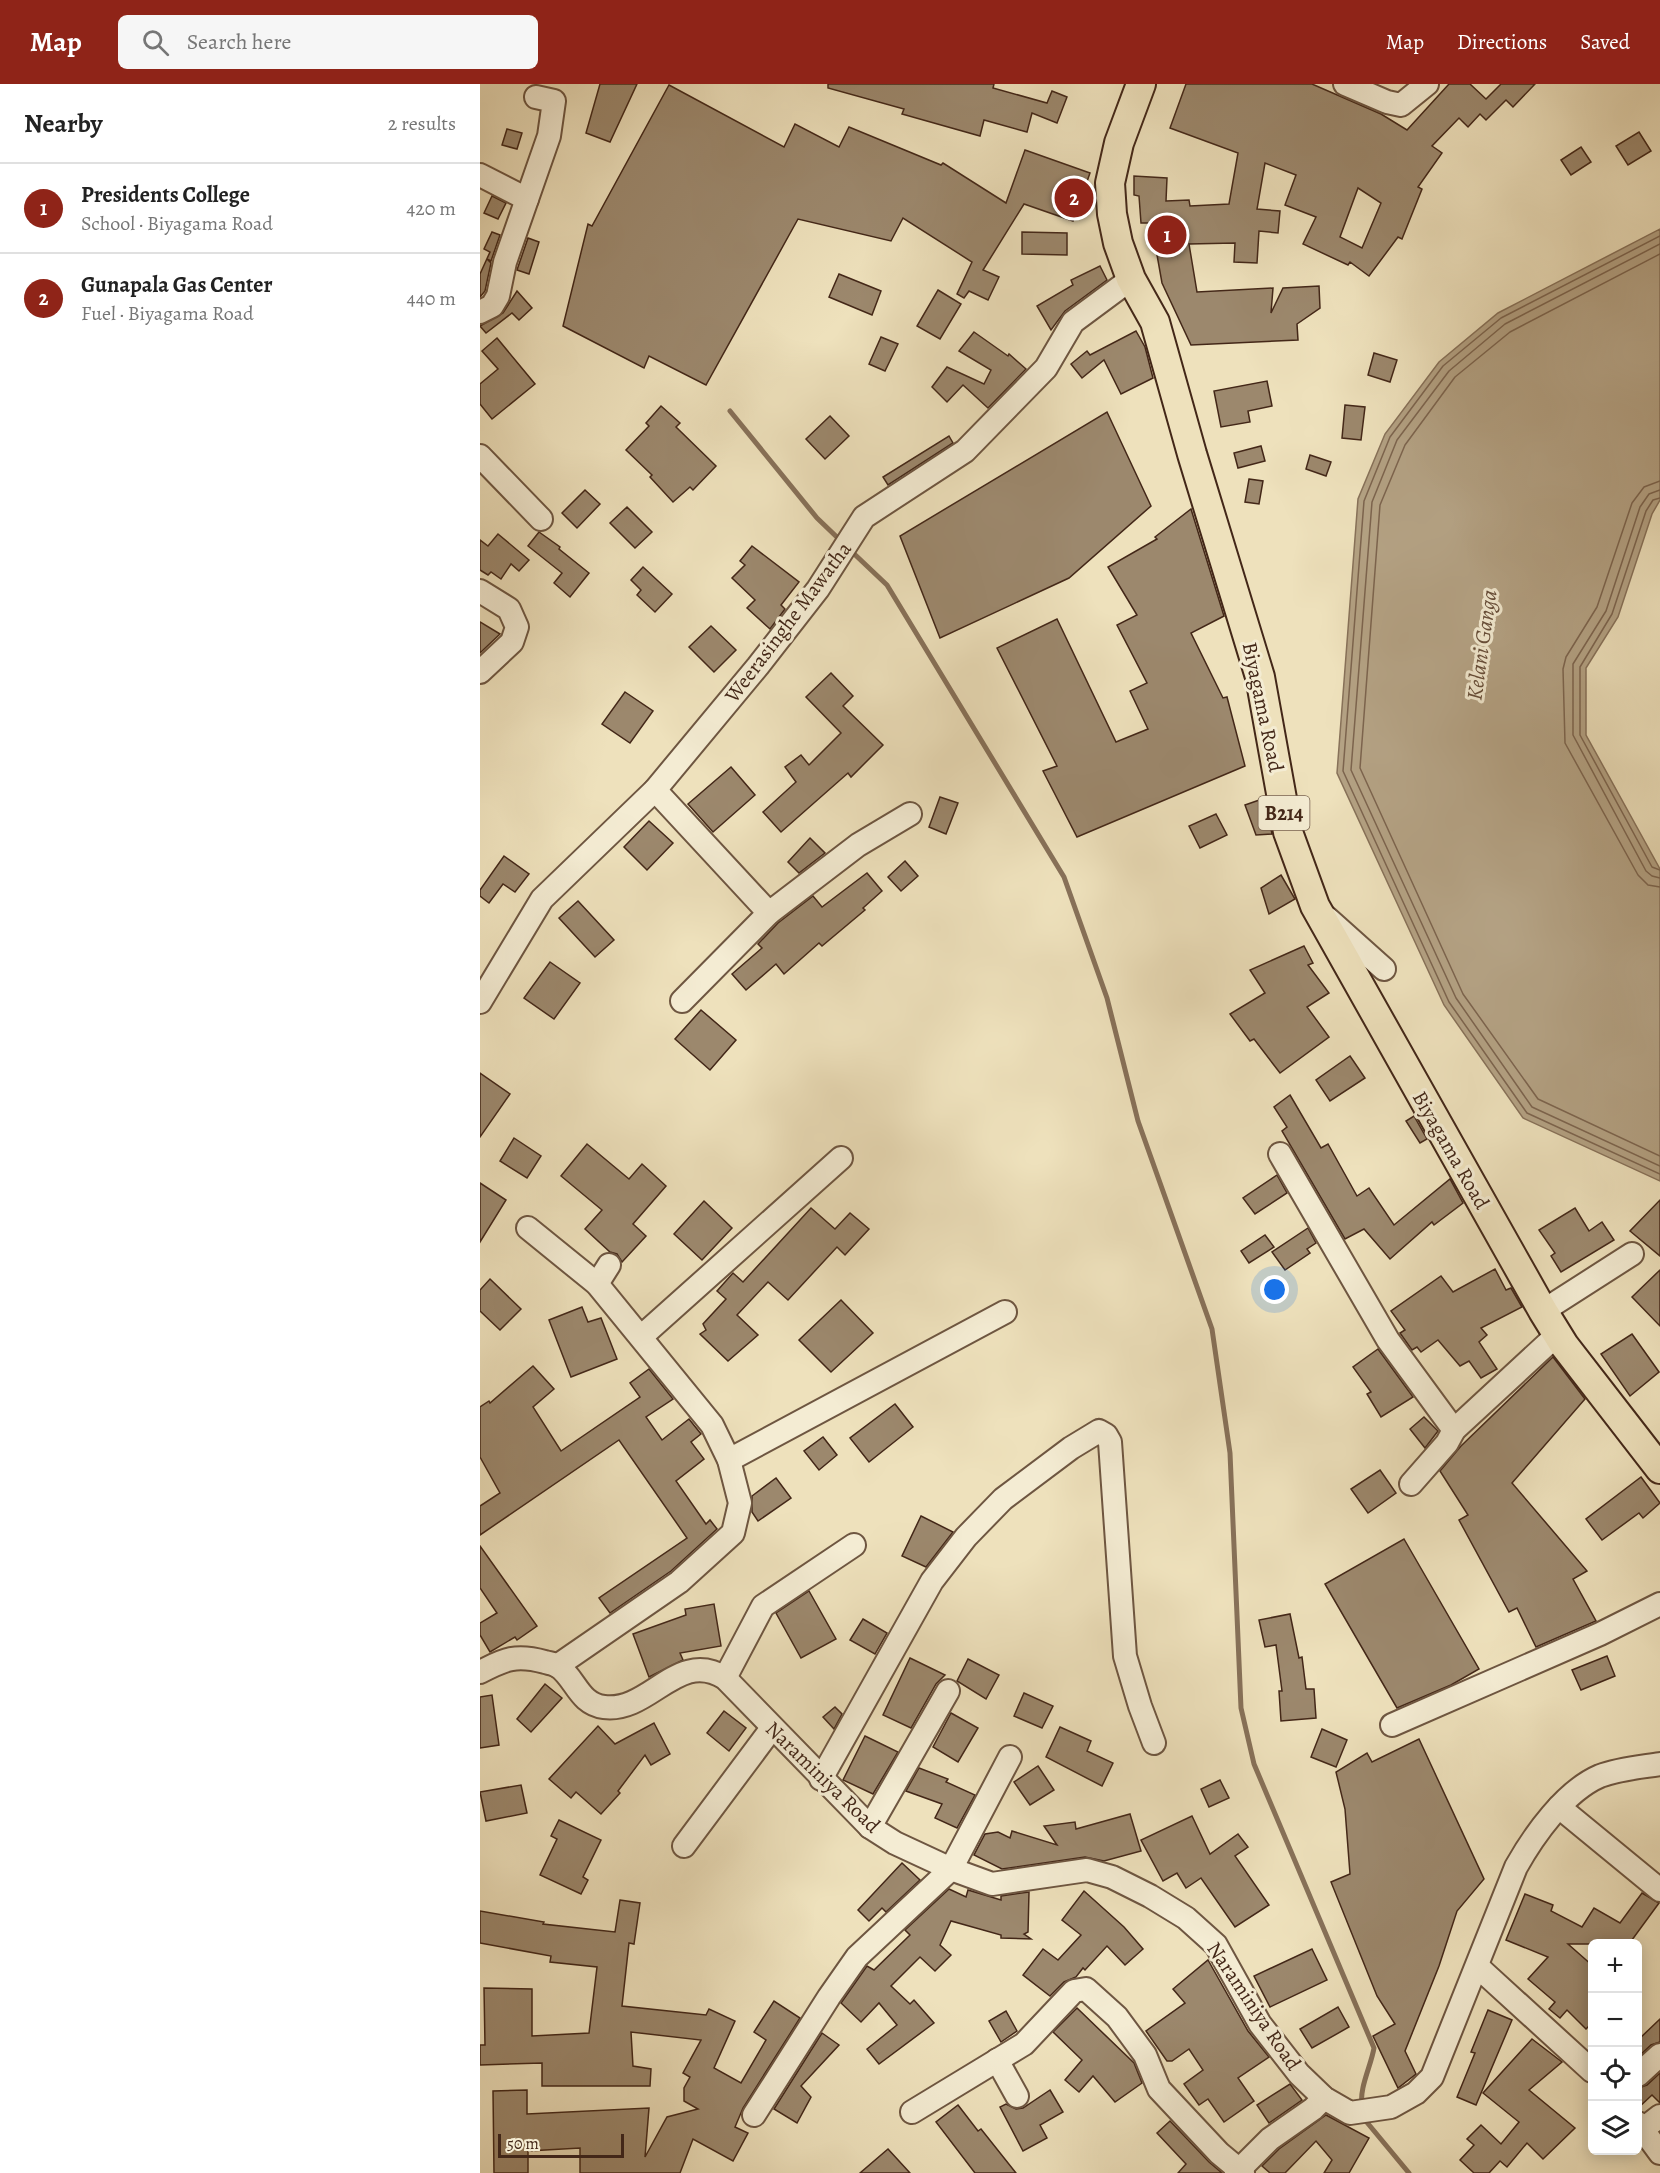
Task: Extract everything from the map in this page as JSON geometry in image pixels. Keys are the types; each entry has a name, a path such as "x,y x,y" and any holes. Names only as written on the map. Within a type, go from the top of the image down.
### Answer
{"main road":[{"name":"Biyagama Road","path":"1140,84 1119,143 1110,183 1112,214 1118,243 1131,279 1155,322 1192,454 1260,677 1288,832 1315,906 1564,1345 1660,1469"}],"street":[{"path":"1345,84 1387,102 1401,105 1413,98 1427,84"},
{"path":"480,312 492,306 498,296 505,262 549,136 554,101 536,97"},
{"path":"480,175 527,199"},
{"name":"Weerasinghe Mawatha","path":"480,1002 542,899 655,790 818,589 864,517 965,451 1046,368 1073,322 1131,279"},
{"path":"480,456 541,519"},
{"path":"480,591 509,609 517,627 512,642 480,672"},
{"path":"655,790 769,913"},
{"path":"682,1001 769,913 858,845 910,814"},
{"path":"1315,906 1384,969"},
{"path":"1280,1154 1388,1340 1454,1430"},
{"path":"642,1336 841,1158"},
{"path":"480,1672 507,1658 536,1660 557,1666 679,1582 733,1533 740,1503 729,1460 712,1425 642,1336 603,1274 528,1228"},
{"path":"1411,1484 1447,1443 1454,1430 1551,1322 1632,1254"},
{"path":"729,1460 1005,1312"},
{"path":"821,1779 932,1581 966,1538 1003,1499 1071,1448 1099,1431 1106,1435 1110,1442 1125,1656 1154,1743"},
{"path":"725,1678 763,1606 854,1545"},
{"path":"1392,1725 1600,1634 1660,1604"},
{"name":"Naraminiya Road","path":"557,1666 586,1701 604,1707 624,1706 697,1668 712,1670 725,1678 870,1827 895,1843 951,1869 992,1884 1087,1870 1112,1877 1160,1901 1186,1918 1216,1945 1260,2024 1299,2074 1324,2098 1350,2113 1390,2108 1416,2093 1432,2077 1516,1868 1530,1842 1559,1808 1601,1776 1660,1764"},
{"path":"870,1827 948,1691"},
{"path":"684,1846 772,1728"},
{"path":"754,2115 829,1996 857,1957 951,1869 1010,1758"},
{"path":"1559,1808 1660,1890"},
{"path":"1478,1967 1588,2066"},
{"path":"912,2112 1024,2044 1074,1991 1086,1989 1117,2017 1138,2045 1145,2055 1159,2089 1239,2172 1270,2139 1313,2109 1324,2098"},
{"path":"1642,2071 1660,2055"},
{"path":"997,2060 1017,2096"},
{"path":"1647,2123 1660,2153"}],"water":[{"name":"Kelani Ganga","path":"1660,229 1660,500 1652,514 1618,617 1586,668 1586,735 1660,869 1660,1181 1523,1118 1444,1005 1337,773 1358,499 1385,434 1439,362 1498,313"}],"building":[{"path":"600,84 637,84 610,142 586,133"},
{"path":"828,84 994,84 993,88 1047,103 1052,91 1067,97 1057,123 1032,113 1027,132 984,120 980,136 902,114 904,109 828,88"},
{"path":"1186,84 1312,84 1381,114 1407,130 1449,84 1470,84 1486,99 1501,84 1535,84 1513,107 1506,100 1486,120 1480,114 1468,127 1459,118 1432,146 1442,153 1418,187 1422,189 1402,239 1398,237 1369,276 1350,262 1348,265 1303,244 1316,217 1285,205 1296,175 1265,163 1257,209 1280,211 1278,233 1259,231 1257,263 1234,262 1235,243 1189,244 1197,292 1273,288 1271,313 1283,288 1319,286 1320,308 1297,324 1298,340 1191,345 1162,283 1155,223 1141,223 1139,196 1134,195 1134,176 1167,178 1166,201 1189,200 1190,206 1229,204 1238,153 1170,128","holes":["1358,188 1381,203 1362,248 1340,237"]},
{"path":"669,85 784,147 795,124 839,147 849,127 941,165 943,163 1006,203 1025,150 1090,173 1073,221 1024,204 983,270 999,277 988,300 969,291 964,298 957,294 972,262 903,218 891,241 798,219 706,385 649,356 644,368 563,326 588,224 592,226"},
{"path":"507,129 522,133 517,149 502,145"},
{"path":"1639,132 1651,151 1628,165 1616,146"},
{"path":"1581,147 1591,162 1571,175 1561,160"},
{"path":"492,196 506,203 498,219 484,213"},
{"path":"492,232 500,235 491,261 487,259 491,263 485,291 480,297 480,274 490,252 484,249"},
{"path":"1022,232 1067,233 1067,255 1022,254"},
{"path":"528,238 539,242 529,274 517,270"},
{"path":"1100,266 1107,280 1065,311 1051,330 1037,306 1073,285 1071,280"},
{"path":"839,274 881,291 872,315 829,297"},
{"path":"938,290 961,304 940,339 917,326"},
{"path":"517,291 532,308 519,320 512,313 486,333 480,326 503,313"},
{"path":"1136,331 1145,347 1153,378 1121,394 1104,360 1082,378 1071,364 1087,351 1090,355"},
{"path":"974,332 1008,356 1009,354 1026,369 988,408 963,385 947,402 932,387 947,367 984,384 991,370 959,351"},
{"path":"881,337 898,344 885,371 869,364"},
{"path":"497,338 535,384 492,419 480,404 480,384 498,369 482,351"},
{"path":"1374,353 1397,360 1390,382 1368,375"},
{"path":"1267,381 1272,406 1248,411 1250,422 1221,427 1214,391"},
{"path":"1345,405 1365,407 1361,440 1342,438"},
{"path":"661,406 680,423 676,427 716,466 693,490 690,487 673,502 650,477 652,475 626,450 649,426 646,423"},
{"path":"1107,412 1151,506 1069,578 940,638 900,536"},
{"path":"830,416 849,436 825,459 806,439"},
{"path":"949,436 953,443 888,485 883,477"},
{"path":"1261,446 1265,461 1238,468 1234,453"},
{"path":"1310,455 1331,462 1326,476 1306,469"},
{"path":"1249,479 1263,481 1259,504 1245,502"},
{"path":"585,490 600,504 577,528 562,513"},
{"path":"627,507 652,532 635,548 610,523"},
{"path":"1191,509 1224,616 1191,633 1223,698 1227,697 1245,766 1077,837 1043,771 1057,766 997,648 1057,619 1116,742 1148,729 1130,691 1147,683 1117,625 1137,615 1108,567 1157,539 1155,537"},
{"path":"539,532 589,573 570,597 554,583 562,573 528,546"},
{"path":"498,534 529,560 519,571 511,564 501,579 491,572 488,575 480,570 480,540 488,546"},
{"path":"752,546 799,582 781,605 785,609 770,629 747,608 755,600 732,578 745,565 740,561"},
{"path":"643,567 672,594 655,612 637,595 641,590 631,580"},
{"path":"480,622 500,634 480,653"},
{"path":"711,626 736,650 714,672 689,647"},
{"path":"831,673 853,696 843,706 883,745 851,777 848,773 781,832 763,812 796,782 785,767 801,755 809,765 841,733 806,697"},
{"path":"625,692 653,711 630,743 602,724"},
{"path":"731,767 755,795 713,832 688,804"},
{"path":"940,797 958,803 946,834 929,827"},
{"path":"1265,798 1272,834 1256,835 1245,805"},
{"path":"1216,814 1227,835 1200,848 1189,826"},
{"path":"649,821 673,843 647,870 624,847"},
{"path":"810,838 825,853 799,873 788,862"},
{"path":"504,856 529,874 515,892 503,884 489,903 480,896 480,890"},
{"path":"905,861 918,876 901,891 888,877"},
{"path":"867,873 882,891 863,908 865,910 822,946 819,943 784,974 776,964 746,990 732,974 762,948 758,944 778,923 813,896 822,907"},
{"path":"1281,875 1295,899 1269,914 1261,888"},
{"path":"578,901 614,940 595,957 559,918"},
{"path":"1304,946 1313,963 1308,965 1329,993 1307,1007 1329,1037 1280,1073 1254,1039 1250,1041 1230,1014 1265,993 1250,970"},
{"path":"550,962 580,983 554,1019 524,998"},
{"path":"701,1010 736,1040 710,1070 675,1039"},
{"path":"1350,1056 1365,1078 1330,1101 1316,1080"},
{"path":"480,1073 510,1094 480,1137"},
{"path":"1290,1095 1321,1148 1328,1144 1357,1196 1369,1188 1394,1225 1450,1179 1463,1203 1434,1225 1432,1222 1390,1259 1364,1229 1345,1239 1282,1131 1287,1127 1274,1107"},
{"path":"1414,1116 1427,1139 1420,1143 1406,1121"},
{"path":"514,1138 541,1156 527,1178 500,1161"},
{"path":"587,1144 629,1179 642,1164 666,1186 633,1224 646,1236 622,1262 617,1254 610,1252 585,1229 602,1210 561,1176"},
{"path":"1277,1175 1287,1193 1255,1214 1243,1198"},
{"path":"480,1183 506,1200 480,1242"},
{"path":"1660,1200 1660,1256 1630,1231"},
{"path":"704,1201 732,1228 702,1260 674,1234"},
{"path":"811,1208 835,1229 850,1213 869,1229 845,1255 837,1247 788,1300 768,1282 737,1315 758,1335 728,1361 700,1334 706,1330 703,1324 726,1299 717,1291 733,1273 743,1282"},
{"path":"1575,1208 1589,1231 1602,1222 1614,1240 1561,1272 1551,1256 1555,1253 1539,1230"},
{"path":"1308,1228 1316,1243 1307,1249 1310,1253 1285,1270 1272,1252"},
{"path":"1265,1235 1274,1247 1249,1263 1241,1251"},
{"path":"1495,1269 1506,1290 1511,1288 1522,1307 1481,1328 1487,1335 1479,1342 1497,1369 1481,1378 1469,1361 1460,1366 1438,1340 1421,1352 1417,1347 1412,1350 1400,1333 1405,1330 1391,1311 1441,1276 1453,1292"},
{"path":"1660,1270 1660,1326 1632,1297"},
{"path":"490,1279 521,1309 500,1330 480,1311 480,1290"},
{"path":"841,1300 873,1333 831,1372 799,1340"},
{"path":"582,1307 588,1322 601,1318 617,1359 571,1377 549,1320"},
{"path":"1632,1334 1659,1372 1630,1396 1601,1354"},
{"path":"1378,1349 1413,1397 1381,1417 1367,1394 1371,1392 1353,1367"},
{"path":"1553,1357 1585,1399 1512,1483 1587,1571 1573,1579 1596,1621 1536,1647 1517,1608 1509,1612 1459,1520 1468,1515 1440,1471 1461,1446"},
{"path":"533,1366 554,1389 533,1407 561,1451 640,1397 630,1383 649,1369 673,1399 646,1417 662,1440 689,1419 701,1434 691,1442 704,1459 676,1481 706,1524 710,1520 717,1529 671,1571 610,1613 599,1598 687,1538 619,1440 480,1535 480,1506 500,1493 480,1457 480,1407 489,1401 490,1403"},
{"path":"895,1404 913,1427 869,1462 850,1438"},
{"path":"1424,1417 1438,1431 1425,1448 1410,1429"},
{"path":"823,1437 837,1455 819,1470 804,1451"},
{"path":"1380,1470 1396,1493 1368,1513 1351,1489"},
{"path":"1641,1477 1660,1503 1643,1518 1639,1513 1602,1540 1586,1519"},
{"path":"776,1478 791,1498 758,1521 752,1512 752,1496"},
{"path":"921,1516 953,1532 926,1567 902,1556"},
{"path":"1404,1539 1479,1669 1451,1685 1397,1708 1325,1584"},
{"path":"480,1546 537,1626 517,1640 515,1637 490,1652 480,1635 480,1623 497,1613 480,1588"},
{"path":"809,1591 836,1639 801,1658 776,1613"},
{"path":"714,1604 721,1646 680,1653 683,1660 649,1677 633,1634 686,1615 685,1609"},
{"path":"1290,1614 1299,1658 1302,1657 1306,1689 1314,1689 1316,1718 1281,1721 1279,1691 1282,1691 1276,1645 1265,1647 1259,1620"},
{"path":"863,1619 887,1633 875,1654 850,1640"},
{"path":"1607,1656 1615,1676 1581,1690 1572,1670"},
{"path":"910,1658 945,1675 936,1684 911,1728 883,1715"},
{"path":"968,1659 999,1675 986,1699 957,1681"},
{"path":"545,1684 562,1698 531,1732 517,1719"},
{"path":"1024,1693 1053,1706 1042,1728 1014,1716"},
{"path":"492,1695 499,1745 480,1748 480,1697"},
{"path":"835,1707 842,1714 834,1729 823,1717"},
{"path":"724,1711 746,1728 729,1751 707,1733"},
{"path":"951,1713 978,1728 958,1762 933,1747"},
{"path":"654,1723 670,1754 651,1765 645,1755 618,1791 620,1793 601,1814 576,1792 571,1798 549,1779 598,1726 615,1744"},
{"path":"1060,1727 1091,1741 1087,1751 1113,1763 1102,1786 1046,1757"},
{"path":"1322,1729 1347,1740 1336,1767 1311,1757"},
{"path":"865,1736 898,1752 873,1794 843,1780"},
{"path":"1419,1739 1484,1879 1457,1911 1439,1966 1405,2051 1416,2074 1398,2088 1373,2036 1395,2024 1377,1996 1331,1882 1350,1874 1345,1809 1336,1772 1367,1753 1372,1762"},
{"path":"1038,1766 1054,1790 1030,1805 1014,1782"},
{"path":"919,1768 948,1779 946,1782 975,1795 957,1828 935,1818 942,1804 906,1791"},
{"path":"1220,1780 1229,1798 1209,1807 1201,1789"},
{"path":"521,1785 527,1813 486,1821 480,1792"},
{"path":"1130,1814 1141,1851 1104,1861 1085,1857 1002,1869 974,1855 985,1834 998,1832 1010,1838 1012,1831 1057,1845 1044,1826 1075,1822 1076,1829"},
{"path":"1192,1816 1210,1854 1238,1834 1248,1847 1235,1856 1269,1905 1235,1927 1201,1878 1186,1888 1177,1873 1163,1881 1141,1840"},
{"path":"559,1820 601,1840 583,1877 588,1880 581,1894 540,1875 557,1839 551,1836"},
{"path":"902,1863 920,1880 886,1912 882,1908 869,1921 858,1910"},
{"path":"949,1889 966,1897 968,1890 1001,1900 1001,1896 1029,1892 1028,1932 1024,1934 1031,1939 1001,1938 1001,1935 951,1921 940,1945 951,1955 935,1971 920,1957 891,1986 910,2004 914,2000 934,2023 879,2064 867,2049 897,2025 879,2003 861,2022 841,2003 867,1966 874,1970 910,1935 905,1930"},
{"path":"1084,1891 1124,1927 1143,1949 1125,1965 1107,1946 1085,1970 1083,1968 1076,1977 1064,1982 1050,1996 1023,1975 1043,1949 1058,1960 1081,1935 1062,1920"},
{"path":"1642,1893 1659,1903 1633,1939 1588,1939 1588,1944 1568,1944 1588,1962 1588,2027 1586,2029 1567,2010 1560,2018 1549,2009 1555,2002 1528,1979 1548,1957 1506,1940 1525,1894 1553,1905 1551,1911 1582,1927 1594,1908 1620,1923"},
{"path":"620,1900 640,1903 634,1944 629,1943 622,2006 706,2015 709,2009 735,2021 714,2068 741,2083 766,2040 754,2032 774,2001 800,2018 743,2108 735,2127 748,2133 733,2161 693,2139 680,2173 580,2173 580,2148 528,2151 528,2173 494,2173 493,2091 527,2090 527,2114 649,2108 645,2157 667,2117 698,2109 684,2101 684,2088 690,2077 683,2073 701,2040 631,2032 633,2066 651,2069 650,2086 542,2086 542,2063 480,2065 480,2045 485,2045 484,1988 532,1989 532,2036 589,2033 597,1967 550,1962 551,1956 480,1943 480,1911 544,1922 543,1924 615,1932"},
{"path":"1312,1949 1327,1980 1270,2007 1254,1976"},
{"path":"1208,1960 1248,2031 1269,2057 1238,2078 1254,2101 1224,2122 1208,2099 1199,2105 1184,2084 1203,2070 1189,2049 1172,2061 1167,2061 1146,2031 1185,2003 1173,1989"},
{"path":"1338,2007 1349,2027 1312,2048 1300,2029"},
{"path":"1077,2008 1134,2063 1142,2083 1115,2102 1093,2076 1079,2092 1065,2080 1082,2060 1053,2032"},
{"path":"1488,2010 1512,2020 1476,2105 1457,2097 1475,2053 1471,2052"},
{"path":"1006,2011 1017,2031 1001,2042 989,2021"},
{"path":"1660,2019 1660,2042 1651,2045 1642,2053 1642,2036"},
{"path":"822,2033 839,2045 801,2086 811,2097 797,2123 774,2109"},
{"path":"1532,2039 1562,2062 1529,2090 1575,2128 1543,2159 1527,2143 1507,2167 1500,2161 1489,2173 1474,2173 1460,2160 1474,2145 1467,2139 1481,2125 1501,2144 1519,2122 1483,2093"},
{"path":"1660,2073 1660,2103 1652,2095 1642,2104 1642,2087"},
{"path":"1290,2084 1302,2100 1269,2123 1257,2105"},
{"path":"1050,2090 1063,2112 1040,2125 1047,2138 1023,2151 1000,2107 1006,2104 1016,2109 1023,2108"},
{"path":"958,2105 978,2131 981,2129 1016,2173 975,2173 936,2122"},
{"path":"1326,2115 1369,2138 1349,2173 1324,2173 1332,2160 1316,2141 1285,2173 1270,2173 1262,2166 1279,2149"},
{"path":"1170,2121 1222,2173 1178,2173 1186,2164 1157,2133"},
{"path":"888,2149 910,2173 860,2173"}],"waterway":[{"path":"730,411 817,518 842,542"},
{"path":"849,549 887,585 1064,877 1107,998 1138,1121 1212,1329 1230,1453 1241,1708 1254,1764 1374,2048 1364,2084 1362,2106"},
{"path":"1364,2116 1409,2173"}],"place":[{"name":"Gunapala Gas Center","path":"1074,198"},
{"name":"Presidents College","path":"1167,235"}]}
